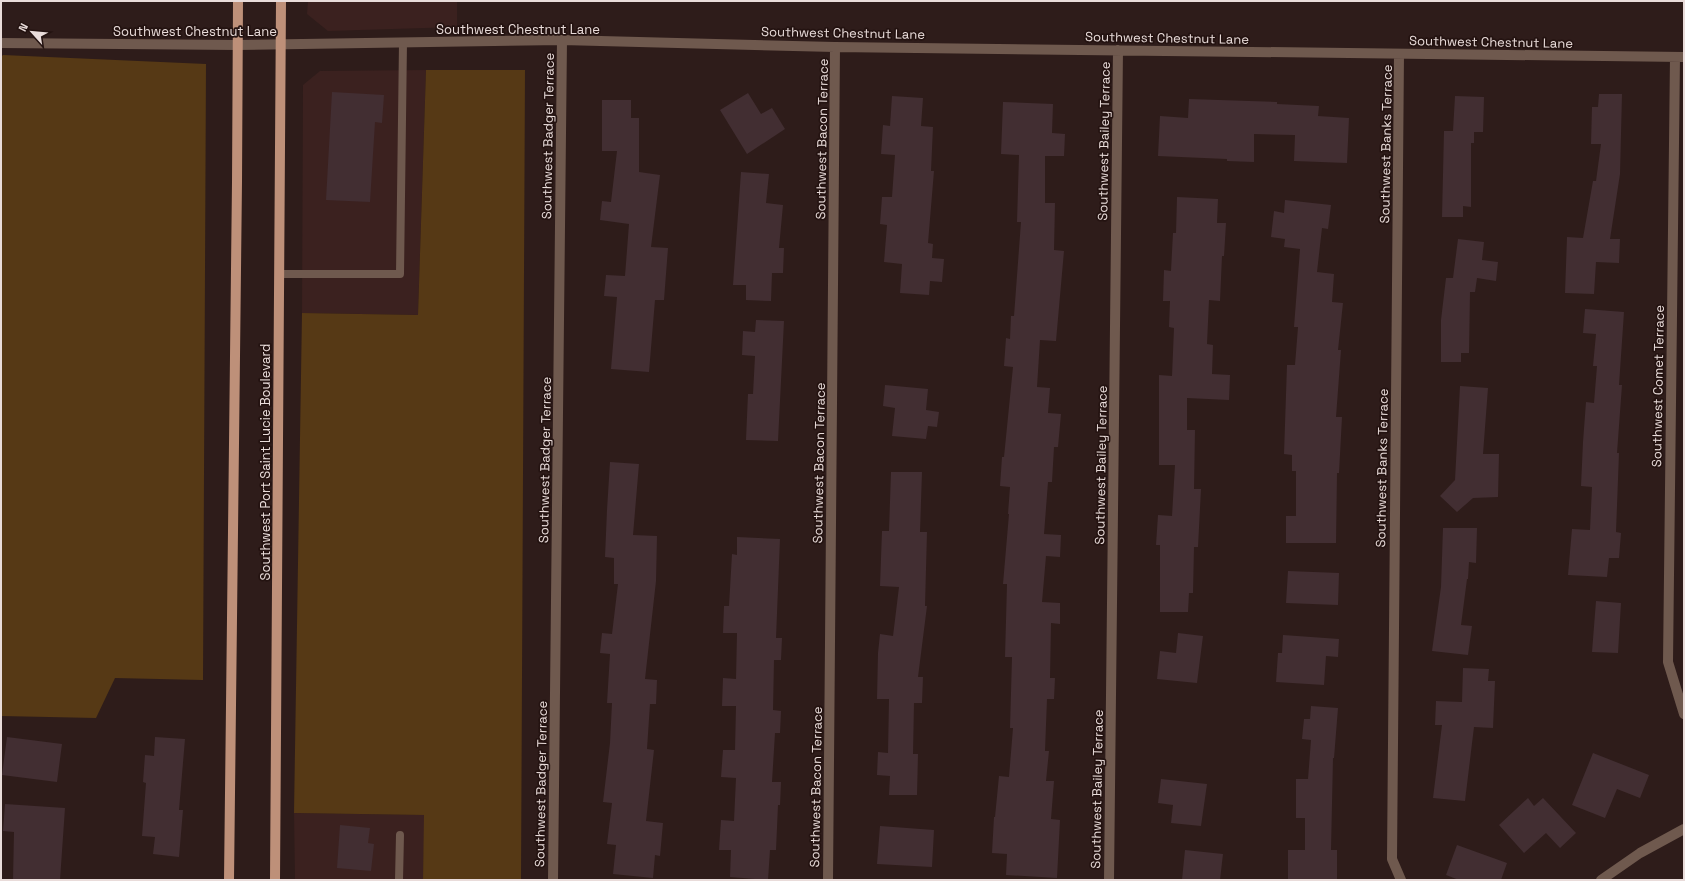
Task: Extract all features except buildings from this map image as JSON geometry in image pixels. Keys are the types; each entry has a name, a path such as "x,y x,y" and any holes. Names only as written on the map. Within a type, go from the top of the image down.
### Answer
{"main road":[{"path":"228,880 238,1"},
{"name":"Southwest Port Saint Lucie Boulevard","path":"275,880 281,1"}],"street":[{"name":"Southwest Chestnut Lane","path":"1,43 237,45 562,40 836,47 1679,57"},
{"name":"Southwest Badger Terrace","path":"553,880 562,40"},
{"name":"Southwest Bacon Terrace","path":"828,880 836,47"},
{"name":"Southwest Bailey Terrace","path":"1109,880 1118,50"},
{"name":"Southwest Banks Terrace","path":"1399,54 1392,859 1401,880"},
{"name":"Southwest Comet Terrace","path":"1679,57 1668,662 1684,714"},
{"path":"1601,880 1640,853 1684,829"}],"lane":[{"path":"279,274 400,274 403,42"},
{"path":"399,880 400,835"}],"shaded area":[{"path":"308,1 457,1 457,27 328,31 307,14"},
{"path":"3,55 206,64 203,680 115,678 96,718 1,716 1,57"},
{"path":"426,70 418,315 302,313 303,85 320,71"},
{"path":"426,70 525,70 521,880 423,880 424,815 294,813 302,313 418,315"},
{"path":"294,813 425,815 423,880 295,880"}]}
